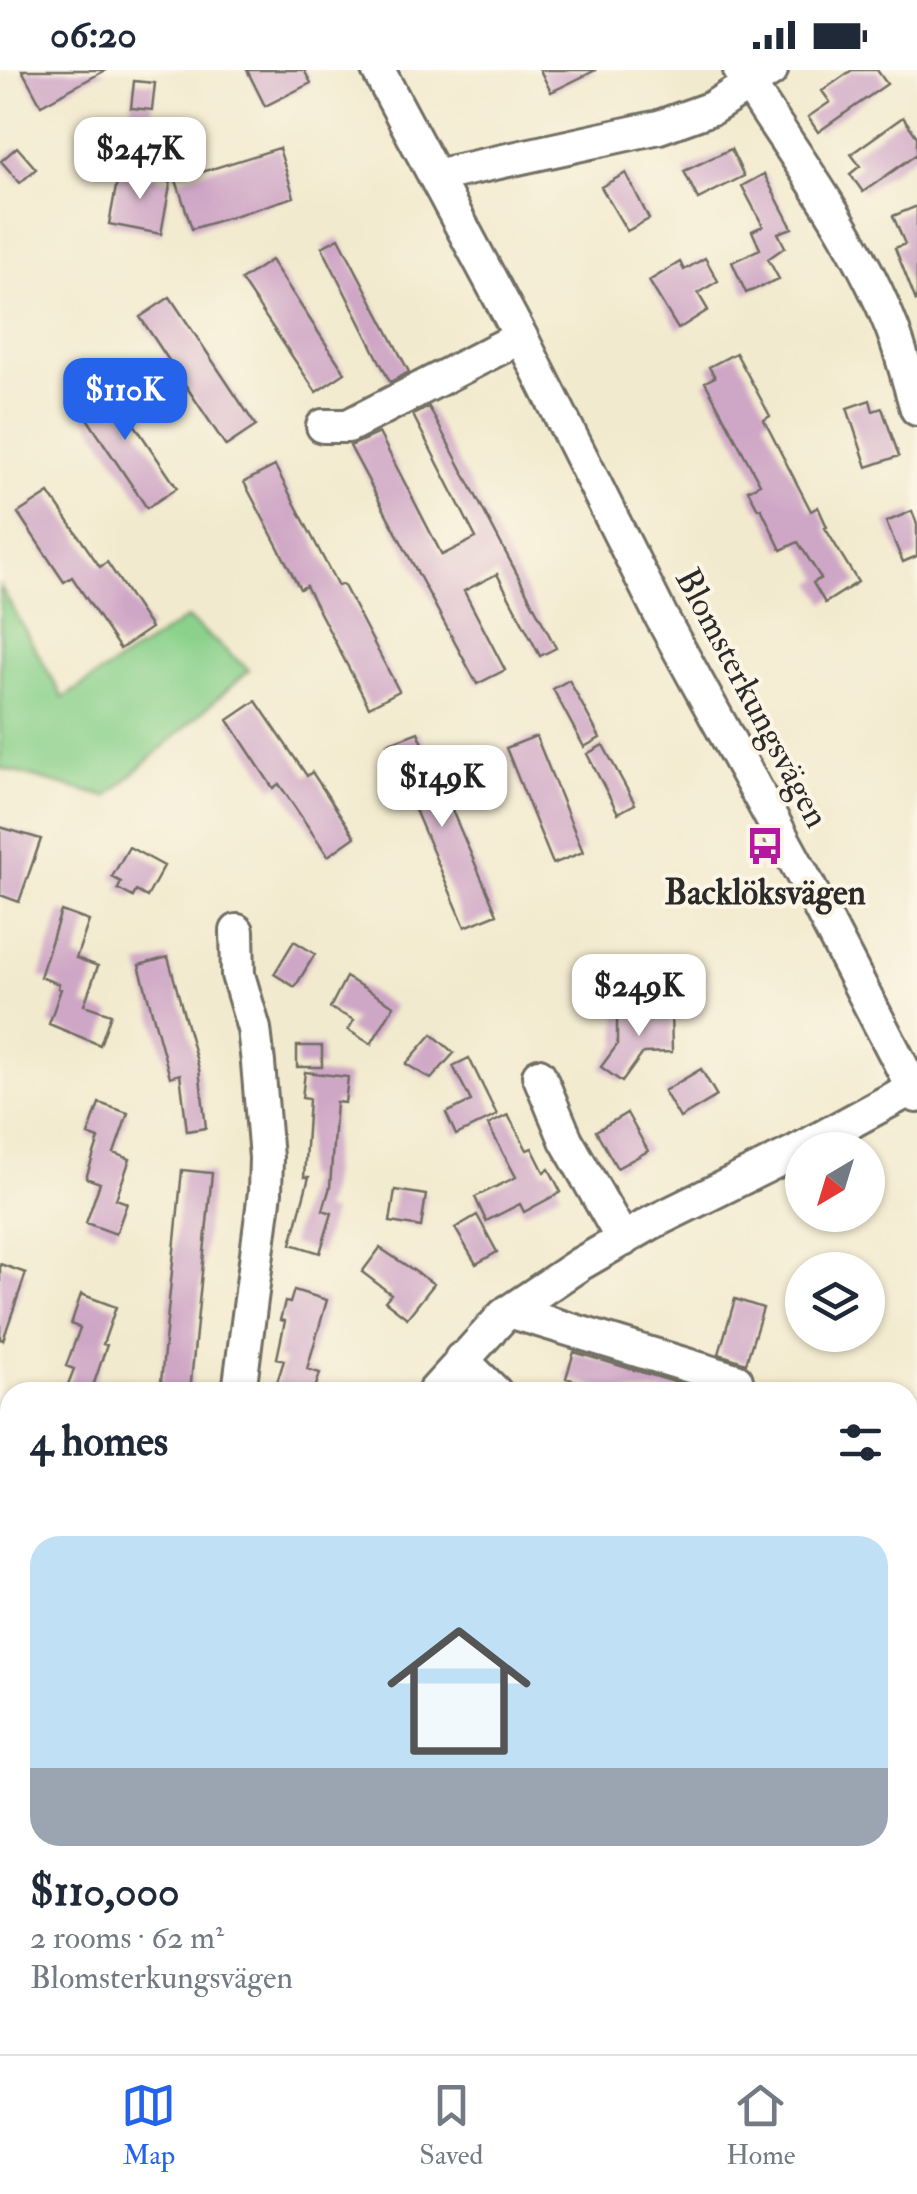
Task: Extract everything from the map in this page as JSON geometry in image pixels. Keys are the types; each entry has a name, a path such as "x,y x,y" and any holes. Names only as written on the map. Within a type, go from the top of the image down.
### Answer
{"street":[{"name":"Blomsterkungsvägen","path":"378,70 521,337 662,618 915,1092"},
{"path":"435,176 659,127 712,108 753,75 778,126 866,270 892,328 917,409"},
{"path":"323,426 348,426 521,337"},
{"path":"237,931 238,975 254,1029 266,1158 240,1382"},
{"path":"540,1076 566,1140 623,1240"},
{"path":"442,1382 509,1312 623,1240 915,1092"},
{"path":"509,1312 736,1380"},
{"path":"461,1359 485,1382"}],"green space":[{"path":"0,586 63,698 187,618 249,670 107,797 0,768"}],"building":[{"path":"22,70 106,70 41,105"},
{"path":"247,70 304,70 311,83 265,106"},
{"path":"540,70 596,70 551,92"},
{"path":"852,70 877,70 887,84 818,132 808,117 830,102 822,91"},
{"path":"134,81 155,83 152,110 131,108"},
{"path":"903,117 917,137 917,154 863,192 850,174 860,166 851,154"},
{"path":"17,147 36,169 20,183 1,161"},
{"path":"279,148 294,197 192,229 176,180"},
{"path":"731,149 744,176 698,199 684,171"},
{"path":"119,171 171,180 161,234 109,224"},
{"path":"626,173 649,219 627,231 601,187"},
{"path":"764,174 792,228 778,233 785,247 768,259 779,279 746,293 732,262 760,249 752,231 763,226 742,186"},
{"path":"917,206 916,301 895,248 905,244 893,216"},
{"path":"339,238 409,372 390,382 322,247"},
{"path":"705,258 718,281 698,293 708,310 678,329 649,281 680,262 684,270"},
{"path":"271,260 345,373 316,392 241,280"},
{"path":"170,297 256,426 226,446 140,317"},
{"path":"736,353 770,416 764,420 811,511 818,507 825,528 858,582 825,603 813,583 821,578 798,542 781,550 761,508 758,509 748,490 760,484 705,382 715,377 709,367"},
{"path":"104,379 177,488 147,508 74,399"},
{"path":"870,400 873,411 882,408 899,456 867,467 847,408"},
{"path":"429,407 556,648 540,656 497,574 464,591 505,670 477,684 350,446 379,433 442,555 476,538 413,415"},
{"path":"275,466 399,691 369,707 306,586 300,589 244,482"},
{"path":"49,493 100,567 107,562 151,628 120,649 72,577 64,582 18,513"},
{"path":"912,511 917,524 917,556 903,562 886,522"},
{"path":"569,680 600,738 584,747 553,689"},
{"path":"256,701 307,776 312,772 355,837 328,856 279,784 273,788 228,720"},
{"path":"418,732 497,914 465,927 387,744"},
{"path":"536,736 583,852 553,864 506,748"},
{"path":"603,745 635,804 618,813 587,754"},
{"path":"0,827 41,839 19,902 0,895"},
{"path":"129,847 164,866 147,897 136,891 133,897 118,889 121,882 112,877"},
{"path":"61,911 89,921 76,958 98,966 84,1005 111,1014 100,1045 49,1024 61,989 59,984 40,977"},
{"path":"294,941 315,954 295,987 274,974"},
{"path":"168,957 199,1069 206,1128 187,1131 180,1074 170,1077 139,965"},
{"path":"346,977 394,1006 371,1044 348,1030 354,1020 330,1008"},
{"path":"671,1010 672,1052 643,1053 622,1082 601,1067 617,1045 617,1011"},
{"path":"432,1034 454,1053 431,1079 406,1064"},
{"path":"297,1046 322,1046 322,1067 297,1067"},
{"path":"469,1058 497,1115 456,1135 446,1113 471,1101 453,1066"},
{"path":"701,1069 717,1096 680,1118 664,1091"},
{"path":"305,1072 348,1077 345,1103 336,1102 330,1187 323,1210 332,1213 320,1253 291,1244 309,1177 304,1177 309,1099 302,1098"},
{"path":"99,1103 128,1113 114,1153 130,1159 116,1199 127,1203 116,1234 86,1223 100,1183 86,1178 99,1139 88,1135"},
{"path":"627,1113 648,1151 617,1168 596,1131"},
{"path":"508,1115 527,1150 532,1148 544,1172 549,1169 561,1192 524,1212 520,1204 486,1221 475,1197 516,1177 488,1125"},
{"path":"182,1170 212,1173 191,1382 161,1382"},
{"path":"395,1190 426,1195 421,1227 390,1222"},
{"path":"477,1215 497,1252 476,1264 455,1228"},
{"path":"380,1248 434,1284 407,1318 385,1301 391,1294 362,1272"},
{"path":"0,1264 26,1273 3,1340 0,1339"},
{"path":"294,1290 327,1300 307,1369 320,1373 317,1382 277,1382 284,1360 277,1358 285,1321 280,1320 285,1302 290,1303"},
{"path":"81,1294 116,1307 94,1382 69,1382 74,1369 66,1366 80,1328 71,1324"},
{"path":"735,1299 763,1308 746,1363 719,1354"},
{"path":"574,1352 674,1382 580,1382 566,1378"}],"place":[{"name":"Backlöksvägen","path":"765,846"}]}
